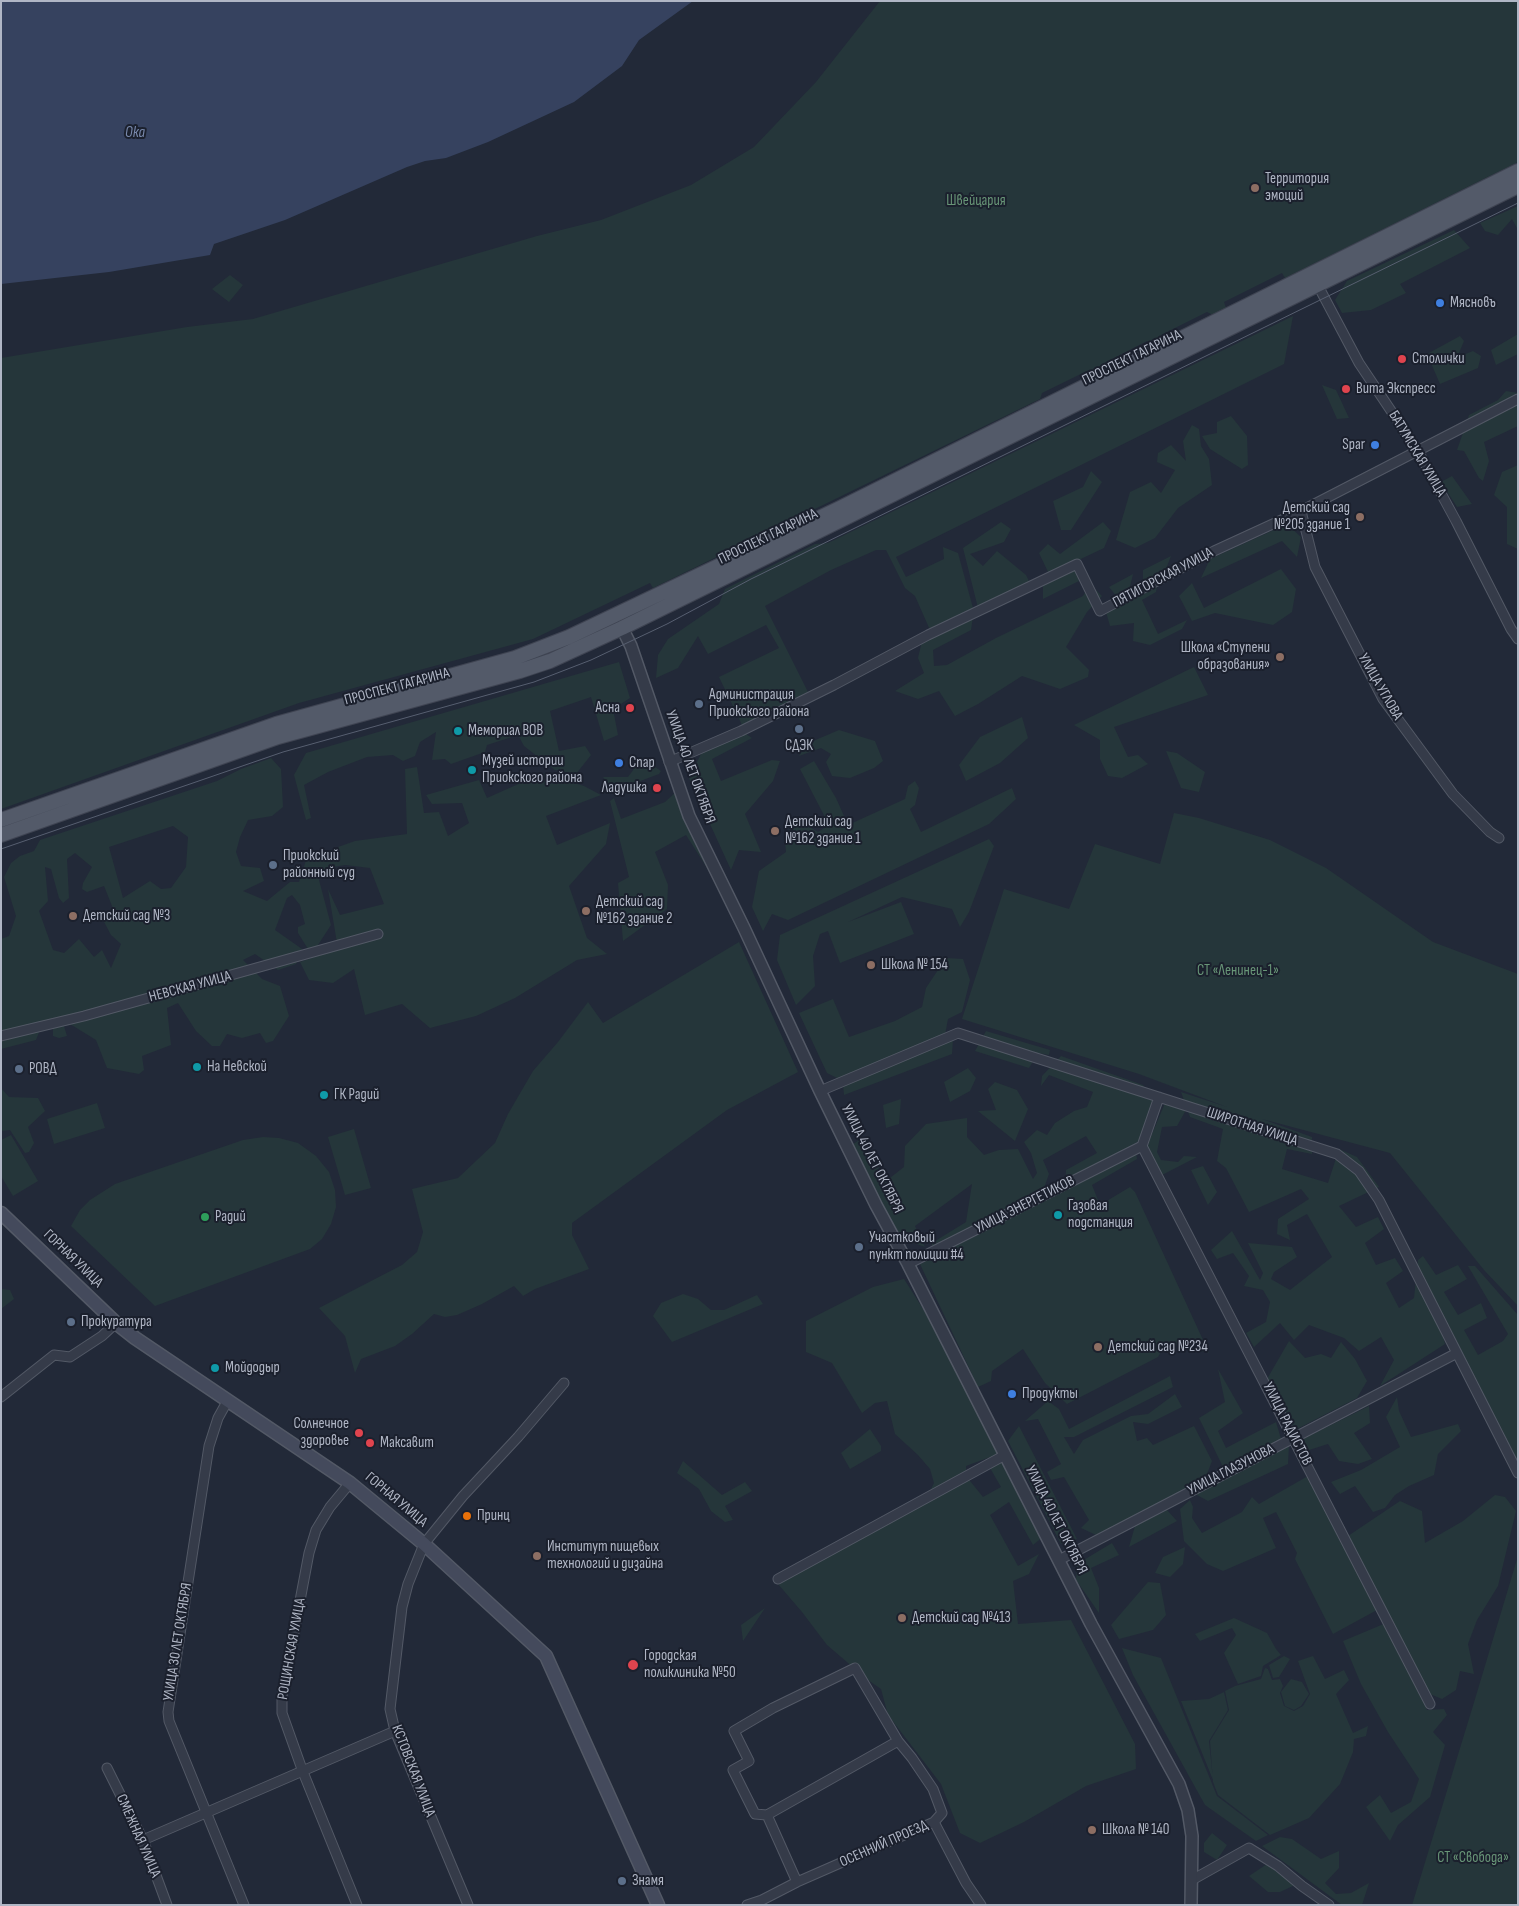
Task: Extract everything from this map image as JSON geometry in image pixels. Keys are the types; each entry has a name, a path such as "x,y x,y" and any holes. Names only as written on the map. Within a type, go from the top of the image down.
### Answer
{"main road":[{"name":"ПРОСПЕКТ ГАГАРИНА","path":"1,835 278,737 535,666 622,628 1314,279 1518,171"},
{"name":"ПРОСПЕКТ ГАГАРИНА","path":"1,820 306,715 515,658 561,641 1314,279 1518,186"},
{"name":"УЛИЦА 40 ЛЕТ ОКТЯБРЯ","path":"616,615 622,628"},
{"name":"ГОРНАЯ УЛИЦА","path":"1,1212 116,1323 135,1338 350,1483 424,1544 546,1656 658,1905"}],"street":[{"name":"БАТУМСКАЯ УЛИЦА","path":"1314,279 1359,363 1418,451 1518,639"},
{"name":"ПЯТИГОРСКАЯ УЛИЦА","path":"670,762 741,731 928,634 1077,564 1100,611 1214,551 1302,511 1518,399"},
{"name":"УЛИЦА УГЛОВА","path":"1302,511 1315,567 1383,699 1453,794 1490,832 1499,838"},
{"name":"УЛИЦА 40 ЛЕТ ОКТЯБРЯ","path":"622,628 631,646 689,816 820,1091 876,1205 908,1264 1091,1624 1179,1784 1188,1810 1192,1836 1192,1905"},
{"name":"НЕВСКАЯ УЛИЦА","path":"1,1036 92,1014 378,934"},
{"name":"ШИРОТНАЯ УЛИЦА","path":"820,1091 958,1033 1337,1154 1359,1171 1378,1200 1518,1473"},
{"path":"1142,1146 1159,1097"},
{"name":"УЛИЦА ЭНЕРГЕТИКОВ","path":"908,1264 1142,1146"},
{"name":"УЛИЦА РАДИСТОВ","path":"1142,1146 1430,1704"},
{"path":"1,1397 54,1355 70,1357 102,1336 116,1323"},
{"name":"УЛИЦА ГЛАЗУНОВА","path":"1059,1560 1457,1353"},
{"name":"КСТОВСКАЯ УЛИЦА","path":"468,1905 395,1731 390,1709 402,1607 408,1584 424,1544 463,1496 518,1438 564,1382"},
{"name":"УЛИЦА 30 ЛЕТ ОКТЯБРЯ","path":"228,1400 218,1418 209,1446 168,1712 169,1721 244,1905"},
{"path":"778,1579 1005,1455"},
{"name":"РОЩИНСКАЯ УЛИЦА","path":"350,1483 330,1507 314,1538 309,1553 282,1696 282,1712 303,1772 357,1905"},
{"path":"898,1742 767,1815 755,1814 733,1770 748,1761 734,1731 773,1708 855,1668 898,1742 912,1758 933,1789 942,1813 934,1822"},
{"path":"142,1840 395,1731"},
{"name":"СМЕЖНАЯ УЛИЦА","path":"108,1768 142,1840 167,1905"},
{"path":"767,1815 797,1882"},
{"name":"ОСЕННИЙ ПРОЕЗД","path":"747,1905 778,1894 797,1882 934,1822 966,1883 981,1905"},
{"path":"1192,1880 1249,1848 1278,1866 1329,1905"}],"green space":[{"name":"Швейцария","path":"880,1 1518,1 1518,162 1285,278 1282,273 1224,302 1226,308 1213,315 1207,312 1161,335 1159,341 1154,344 1147,341 1101,365 1099,370 1094,373 1089,370 1042,393 1040,399 653,588 650,583 533,639 299,703 1,809 1,358 187,327 253,319 537,236 601,220 691,185 754,147 816,82"},
{"path":"1518,206 1518,230 1512,219 1498,235 1485,231 1480,223"},
{"path":"1454,230 1470,248 1400,284 1406,293 1371,310 1342,313 1335,300 1347,281"},
{"path":"230,275 243,285 229,302 212,289"},
{"path":"1293,316 1284,364 896,557 906,577 944,559 943,547 958,553 973,608 930,630 915,596 905,588 886,550 876,550 831,570 765,606 808,692 742,725 719,677 779,648 766,625 708,654 698,636 678,668 656,678 658,655 668,639 719,604 725,589 815,544 828,543"},
{"path":"1518,334 1518,354 1496,365 1491,350"},
{"path":"1460,336 1464,341 1459,353 1463,355 1473,351 1481,356 1478,368 1440,384 1427,354"},
{"path":"1322,385 1336,390 1349,418 1337,419"},
{"path":"1506,391 1518,393 1518,426 1484,442 1489,461 1483,481 1479,478 1464,451 1457,450 1469,415 1498,400"},
{"path":"1231,416 1247,436 1248,465 1242,469 1210,449 1202,436 1217,433 1217,422"},
{"path":"1192,425 1199,429 1201,446 1209,459 1212,485 1178,508 1155,538 1135,548 1116,540 1130,492 1151,482 1161,493 1175,470 1157,462 1158,453 1171,445 1186,461 1183,441"},
{"path":"1518,465 1518,549 1507,544 1507,507 1494,495 1502,472"},
{"path":"1091,471 1102,482 1071,530 1061,530 1053,501 1083,487"},
{"path":"1452,476 1472,504 1457,507 1441,482"},
{"path":"1001,522 1011,529 1004,542 970,554 983,566 997,551 1026,575 1030,583 978,608 963,548"},
{"path":"1103,522 1111,531 1104,548 1049,574 1039,553 1048,544 1060,554"},
{"path":"1287,524 1301,537 1297,557 1282,541 1201,578 1210,559"},
{"path":"1171,556 1164,574 1143,583 1143,570"},
{"path":"1075,568 1079,581 1043,599 1043,581"},
{"path":"1281,569 1296,589 1292,612 1273,625 1215,613 1192,621 1179,596 1192,583 1204,608"},
{"path":"1133,574 1129,591 1117,597 1109,587"},
{"path":"1090,584 1102,596 1087,612 1066,647 1089,670 1088,677 1060,689 1022,676 955,716 939,691 918,699 895,691 924,673 918,658 922,641 973,617 971,630 933,650 934,666 947,665 996,638 1083,596"},
{"path":"1157,585 1156,592 1142,600 1158,634 1187,620 1182,629 1150,645 1133,641 1134,623 1110,626 1106,612"},
{"path":"619,662 630,698 613,709 618,735 604,741 591,697 550,711 559,751 585,746 591,755 576,774 555,770 524,746 518,735 487,745 485,752 451,764 445,759 432,760 436,732 420,742 415,756 403,761 393,755 367,757 328,772 304,785 311,818 306,820 294,775 306,753"},
{"path":"1194,667 1208,695 1114,727 1128,757 1138,755 1148,764 1122,778 1108,776 1100,759 1100,740 1074,725"},
{"path":"1022,717 1028,738 1000,763 966,781 959,765 980,737"},
{"path":"839,730 875,741 883,761 874,768 850,778 832,776 826,762 831,754 821,748 799,756 806,744"},
{"path":"746,734 752,738 712,759 721,781 772,760 780,761 773,781 745,814 761,852 739,850 731,870 689,778 702,752"},
{"path":"1166,751 1177,753 1205,772 1199,792 1181,788"},
{"path":"271,758 281,769 283,807 272,816 248,820 240,837 236,852 241,866 260,868 264,881 243,891 267,901 290,882 299,882 307,857 328,862 338,847 355,841 407,834 405,769 417,767 424,813 439,812 448,836 469,823 462,803 432,804 426,795 479,780 487,798 523,782 539,772 584,786 601,795 546,816 557,845 610,823 606,844 569,886 587,938 607,954 577,960 515,998 476,1016 430,1028 402,1004 365,1015 354,969 333,983 309,980 300,962 338,949 328,889 340,915 384,904 370,868 345,865 327,868 319,880 331,925 316,948 308,949 298,933 298,927 305,924 300,905 292,895 287,898 275,930 302,949 296,964 278,970 255,954 243,960 262,979 280,986 289,1016 273,1041 266,1043 260,1033 242,1038 227,1034 220,1046 212,1046 196,1031 178,1003 167,1008 171,1045 142,1056 144,1070 139,1074 107,1068 96,1040 70,1024 64,1026 67,1036 59,1038 53,1036 53,1029 42,1025 36,1040 1,1049 1,939 9,936 16,916 4,877 11,863 20,856 34,851 40,840 217,781 241,769","holes":["173,826 188,837 186,867 171,888 161,889 150,881 123,898 109,847","75,853 92,867 83,883 82,889 87,892 104,886 114,911 103,920 111,935 121,944 111,968 102,950 94,957 79,939 64,953 53,950 39,911 48,901 45,867 51,869 59,898 63,903 69,898 67,859"]},
{"path":"642,758 661,771 659,774 614,791 603,777 628,777"},
{"path":"814,761 836,798 848,825 905,799 908,786 915,781 919,788 915,805 910,809 921,832 1012,788 1016,799 989,824 788,920 772,914 763,931 752,907 759,871 786,852 784,832 803,823 818,832 829,825 800,769"},
{"path":"678,790 712,869 709,871 686,835 655,852 668,885 667,909 623,941 618,883 629,877 610,801 614,798 621,819 665,802"},
{"name":"СТ «Ленинец-1»","path":"1174,813 1199,818 1270,840 1326,868 1433,942 1518,974 1518,1306 1484,1270 1390,1153 1262,1119 1312,1137 1312,1154 1287,1149 1282,1169 1328,1183 1339,1149 1357,1157 1379,1187 1339,1206 1356,1227 1378,1217 1384,1229 1365,1243 1376,1265 1395,1258 1403,1271 1386,1283 1399,1308 1414,1298 1418,1260 1423,1256 1436,1275 1458,1265 1467,1279 1444,1292 1458,1315 1481,1303 1487,1318 1464,1330 1478,1355 1503,1341 1508,1334 1468,1266 1475,1266 1518,1315 1518,1465 1449,1326 1442,1333 1445,1344 1380,1386 1394,1360 1381,1337 1359,1351 1344,1338 1309,1325 1294,1340 1280,1323 1254,1347 1246,1333 1266,1322 1270,1302 1263,1290 1244,1286 1249,1276 1233,1253 1217,1259 1211,1250 1232,1231 1260,1280 1263,1273 1248,1243 1292,1247 1297,1257 1274,1272 1271,1279 1290,1290 1332,1257 1307,1214 1287,1225 1290,1240 1277,1234 1278,1219 1309,1199 1301,1189 1249,1212 1226,1168 1217,1161 1223,1129 1190,1117 1181,1092 1227,1107 1139,1074 962,1019 1004,889 1069,909 1095,844 1160,864"},
{"path":"989,839 994,846 969,912 960,927 952,909 902,897 848,922 901,902 914,934 840,963 828,931 820,934 813,956 815,986 796,1005 777,960 780,935"},
{"path":"739,942 798,1072 727,1110 572,1223 572,1235 589,1269 535,1289 523,1296 514,1286 482,1304 457,1315 445,1317 434,1314 412,1334 395,1346 361,1359 355,1373 345,1336 319,1308 402,1265 417,1252 423,1232 412,1189 458,1178 495,1143 508,1114 533,1071 588,1002 603,1023"},
{"path":"946,958 963,959 970,980 962,1012 948,1019 945,1035 839,1079 827,1073 799,1013 833,999 849,1037 895,1021 922,1007 926,988"},
{"path":"986,1031 1050,1050 1049,1055 1038,1053 1029,1068 975,1051"},
{"path":"953,1039 952,1054 844,1095 843,1085"},
{"path":"1061,1056 1143,1085 1154,1101 1140,1140 1121,1153 1066,1179 1066,1170 1097,1153 1086,1136 1043,1160 1049,1174 1042,1194 932,1248 932,1243 966,1222 972,1184 915,1226 925,1247 900,1238 852,1145 862,1138 886,1181 904,1167 905,1146 926,1124 967,1118 967,1137 984,1155 999,1150 1018,1149 1033,1179 1037,1173 1031,1153 1024,1142 1037,1130 1047,1135 1055,1123 1074,1111 1087,1107 1093,1092 1049,1075 1041,1086 1042,1076"},
{"path":"968,1068 976,1078 970,1091 950,1102 944,1082"},
{"path":"995,1082 1017,1090 1028,1109 1015,1141 978,1111 996,1110 988,1089"},
{"path":"1,1088 9,1097 38,1098 45,1111 28,1127 34,1143 29,1152 25,1153 10,1130 1,1131"},
{"path":"901,1099 899,1124 886,1128 883,1105"},
{"path":"97,1103 105,1128 54,1144 47,1119"},
{"path":"1165,1103 1186,1110 1177,1126 1162,1127 1157,1152 1161,1160 1178,1162 1184,1156 1197,1157 1162,1175 1147,1146"},
{"path":"354,1129 371,1188 345,1195 328,1137"},
{"path":"11,1135 38,1181 13,1196 1,1176 1,1140"},
{"name":"Радий","path":"263,1137 279,1138 298,1143 316,1156 329,1172 335,1190 336,1207 331,1224 322,1239 310,1249 155,1306 71,1226 80,1210 90,1200 115,1184 243,1140"},
{"path":"1136,1152 1137,1159 1092,1185 1100,1205 1130,1187 1135,1192 1209,1353 1166,1343 1158,1357 1067,1404 1045,1383 1023,1349 992,1371 991,1381 978,1387 920,1264"},
{"path":"1203,1166 1217,1192 1208,1205 1191,1170"},
{"path":"904,1279 925,1312 1001,1453 966,1466 966,1476 983,1497 1001,1487 990,1468 1004,1459 1044,1536 1033,1545 1009,1502 990,1515 1018,1566 1039,1554 1029,1574 1013,1581 1018,1624 1071,1620 1135,1744 1136,1769 1086,1786 1024,1822 980,1843 960,1833 941,1784 888,1715 881,1689 827,1645 778,1584 780,1575 929,1493 934,1483 930,1469 895,1434 887,1401 875,1403 862,1413 832,1363 806,1352 806,1321 873,1287"},
{"path":"1,1289 10,1290 14,1299 1,1309"},
{"path":"683,1294 698,1299 711,1310 724,1310 757,1295 763,1304 672,1342 653,1316 661,1303"},
{"path":"1289,1341 1305,1358 1321,1354 1331,1358 1341,1342 1355,1359 1367,1381 1357,1398 1295,1430 1267,1379"},
{"path":"1218,1369 1243,1413 1218,1431 1226,1448 1276,1422 1281,1439 1223,1467 1199,1418 1225,1402"},
{"path":"1170,1376 1173,1387 1074,1437 1064,1437 1074,1454 1083,1440 1131,1416 1148,1414 1175,1394 1182,1407 1148,1424 1133,1422 1137,1441 1147,1438 1153,1445 1194,1426 1212,1461 1204,1482 1096,1535 1081,1528 1089,1520 1064,1477 1051,1480 1047,1472 1061,1464 1038,1419 1025,1421 1048,1401 1059,1409 1069,1429"},
{"path":"1397,1397 1399,1411 1411,1437 1458,1424 1461,1431 1438,1454 1434,1475 1409,1486 1395,1495 1385,1508 1373,1512 1355,1486 1340,1494 1331,1482 1361,1470 1400,1447 1386,1417"},
{"path":"1369,1406 1370,1423 1354,1433 1372,1459 1358,1464 1339,1461 1328,1444 1309,1450 1303,1439"},
{"path":"1019,1426 1077,1539 1061,1544 1008,1441"},
{"path":"870,1429 881,1446 881,1451 850,1469 841,1453"},
{"path":"1289,1445 1288,1464 1208,1501 1195,1494"},
{"path":"683,1461 722,1495 745,1482 752,1491 725,1506 733,1520 725,1522 711,1511 699,1489 677,1473"},
{"path":"1308,1476 1377,1610 1333,1634 1295,1559 1297,1553 1276,1512 1263,1518 1276,1548 1223,1571 1207,1564 1184,1541 1180,1509 1190,1500 1193,1507 1192,1518 1202,1533 1242,1512 1252,1497 1259,1504"},
{"path":"1495,1495 1505,1497 1516,1511 1498,1586 1477,1620 1468,1644 1474,1674 1460,1671 1456,1690 1442,1699 1430,1694 1348,1536 1400,1501 1422,1511 1425,1543 1463,1521"},
{"path":"1167,1510 1177,1521 1129,1547 1135,1526"},
{"path":"1112,1543 1119,1555 1091,1568 1099,1588 1099,1613 1076,1580 1077,1564"},
{"path":"1185,1547 1183,1564 1170,1577 1155,1573 1163,1557"},
{"name":"СТ «Свобода»","path":"1518,1556 1518,1905 1412,1905 1472,1709"},
{"path":"1148,1582 1160,1583 1166,1615 1153,1630 1119,1639 1111,1625"},
{"path":"765,1608 743,1641 741,1625"},
{"path":"1234,1618 1267,1633 1281,1655 1263,1666 1261,1676 1238,1684 1224,1653 1236,1635 1232,1628 1200,1641 1195,1634"},
{"path":"1386,1623 1427,1710 1444,1709 1447,1715 1433,1732 1445,1745 1430,1797 1398,1825 1390,1841 1366,1807 1380,1795 1391,1813 1411,1802 1419,1779 1388,1732 1361,1684 1343,1641"},
{"path":"1122,1648 1161,1658 1217,1796 1268,1835 1256,1841 1205,1805 1133,1675"},
{"path":"1284,1656 1290,1659 1279,1677 1273,1678 1269,1665"},
{"path":"1313,1656 1325,1679 1344,1670 1349,1680 1336,1694 1353,1733 1368,1726 1366,1736 1354,1739 1353,1752 1340,1784 1309,1818 1270,1835 1218,1795 1213,1782 1210,1741 1229,1710 1225,1691 1235,1686 1261,1679 1265,1668 1268,1669 1272,1680 1280,1679 1283,1686 1280,1693 1284,1706 1294,1711 1303,1706 1310,1694 1298,1661"},
{"path":"1291,1679 1302,1682 1309,1694 1301,1706 1294,1710 1285,1706 1281,1692"},
{"path":"1224,1692 1228,1710 1209,1741 1213,1780 1181,1701 1209,1699"},
{"path":"1212,1833 1227,1845 1217,1860 1204,1852 1204,1843"},
{"path":"1280,1837 1292,1839 1321,1859 1339,1851 1339,1868 1325,1883 1336,1894 1351,1893 1369,1883 1362,1905 1342,1905 1262,1846"},
{"path":"1267,1864 1295,1885 1280,1892 1268,1892 1249,1876"}],"water":[{"name":"Ока","path":"1,1 693,1 639,40 622,66 574,102 488,142 446,158 425,161 407,167 285,220 214,244 210,255 109,272 1,284"}],"tram line":[{"path":"1,849 283,752 534,682 591,660 667,624 751,579 1518,203"}],"place":[{"name":"Территория эмоций","path":"1255,188"},
{"name":"Мясновъ","path":"1440,303"},
{"name":"Столички","path":"1402,359"},
{"name":"Вита Экспресс","path":"1346,389"},
{"name":"Spar","path":"1375,445"},
{"name":"Детский сад №205 здание 1","path":"1360,517"},
{"name":"Школа «Ступени образования»","path":"1280,657"},
{"name":"Администрация Приокского района","path":"699,704"},
{"name":"Асна","path":"630,708"},
{"name":"СДЭК","path":"799,729"},
{"name":"Мемориал ВОВ","path":"458,731"},
{"name":"Спар","path":"619,763"},
{"name":"Музей истории Приокского района","path":"472,770"},
{"name":"Ладушка","path":"657,788"},
{"name":"Детский сад №162 здание 1","path":"775,831"},
{"name":"Приокский районный суд","path":"273,865"},
{"name":"Детский сад №162 здание 2","path":"586,911"},
{"name":"Детский сад №3","path":"73,916"},
{"name":"Школа № 154","path":"871,965"},
{"name":"На Невской","path":"197,1067"},
{"name":"РОВД","path":"19,1069"},
{"name":"ГК Радий","path":"324,1095"},
{"name":"Газовая подстанция","path":"1058,1215"},
{"name":"Радий","path":"205,1217"},
{"name":"Участковый пункт полиции #4","path":"859,1247"},
{"name":"Прокуратура","path":"71,1322"},
{"name":"Детский сад №234","path":"1098,1347"},
{"name":"Мойдодыр","path":"215,1368"},
{"name":"Продукты","path":"1012,1394"},
{"name":"Солнечное здоровье","path":"359,1433"},
{"name":"Максавит","path":"370,1443"},
{"name":"Принц","path":"467,1516"},
{"name":"Институт пищевых технологий и дизайна","path":"537,1556"},
{"name":"Детский сад №413","path":"902,1618"},
{"name":"Городская поликлиника №50","path":"633,1665"},
{"name":"Школа № 140","path":"1092,1830"},
{"name":"Знамя","path":"622,1881"}]}
